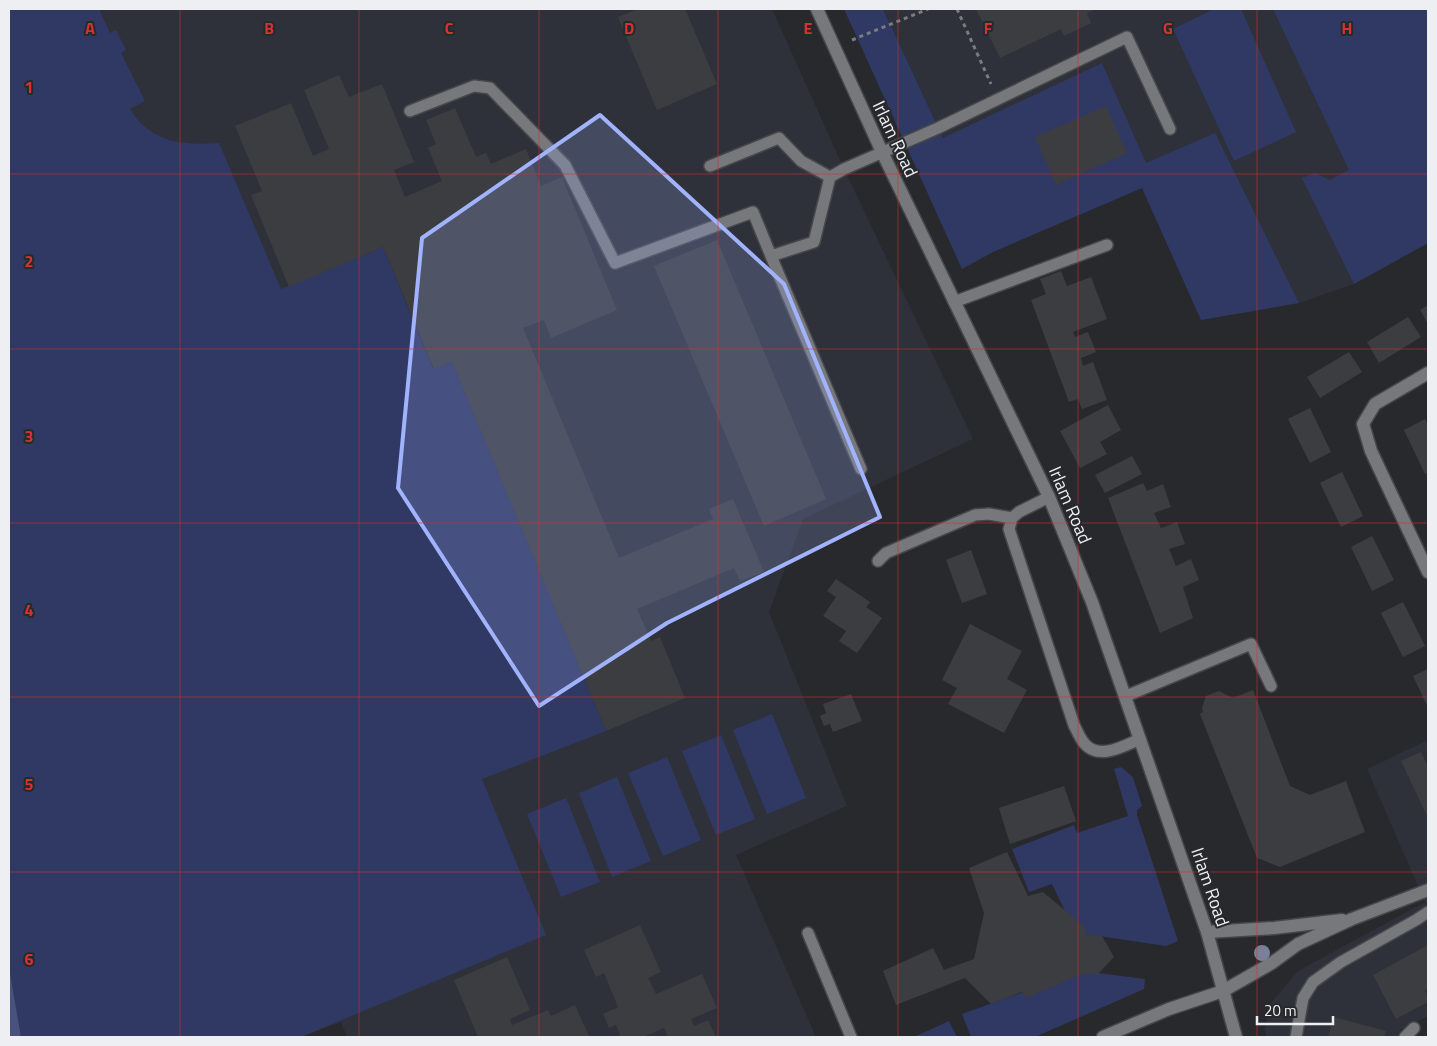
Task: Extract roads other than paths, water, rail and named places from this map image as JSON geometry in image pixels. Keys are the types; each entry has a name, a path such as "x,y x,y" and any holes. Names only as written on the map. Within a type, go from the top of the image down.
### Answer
{"street":[{"name":"Irlam Road","path":"817,9 882,152 1050,497 1092,602 1126,696 1207,932 1236,1037"},
{"path":"1428,373 1375,404 1363,424 1371,451 1428,572"},
{"path":"1103,1037 1169,1009 1223,990 1272,963 1298,944 1352,919 1428,890"},
{"path":"1207,932 1274,928 1352,919"}],"lane":[{"path":"771,256 814,242 830,177 1127,37 1170,129"},
{"path":"410,111 474,86 490,88 564,165 615,263 754,212 861,468"},
{"path":"710,166 779,138 801,161 830,177"},
{"path":"954,302 1107,245"},
{"path":"1050,497 1032,504 1012,518 1009,529 1074,725 1085,744 1096,750 1111,752 1140,739"},
{"path":"878,561 886,553 975,515 989,514 1012,518"},
{"path":"1126,696 1250,644 1271,686"},
{"path":"1296,1037 1303,998 1313,982 1341,962 1428,912"},
{"path":"808,933 851,1037"},
{"path":"1405,1037 1414,1028"}]}
